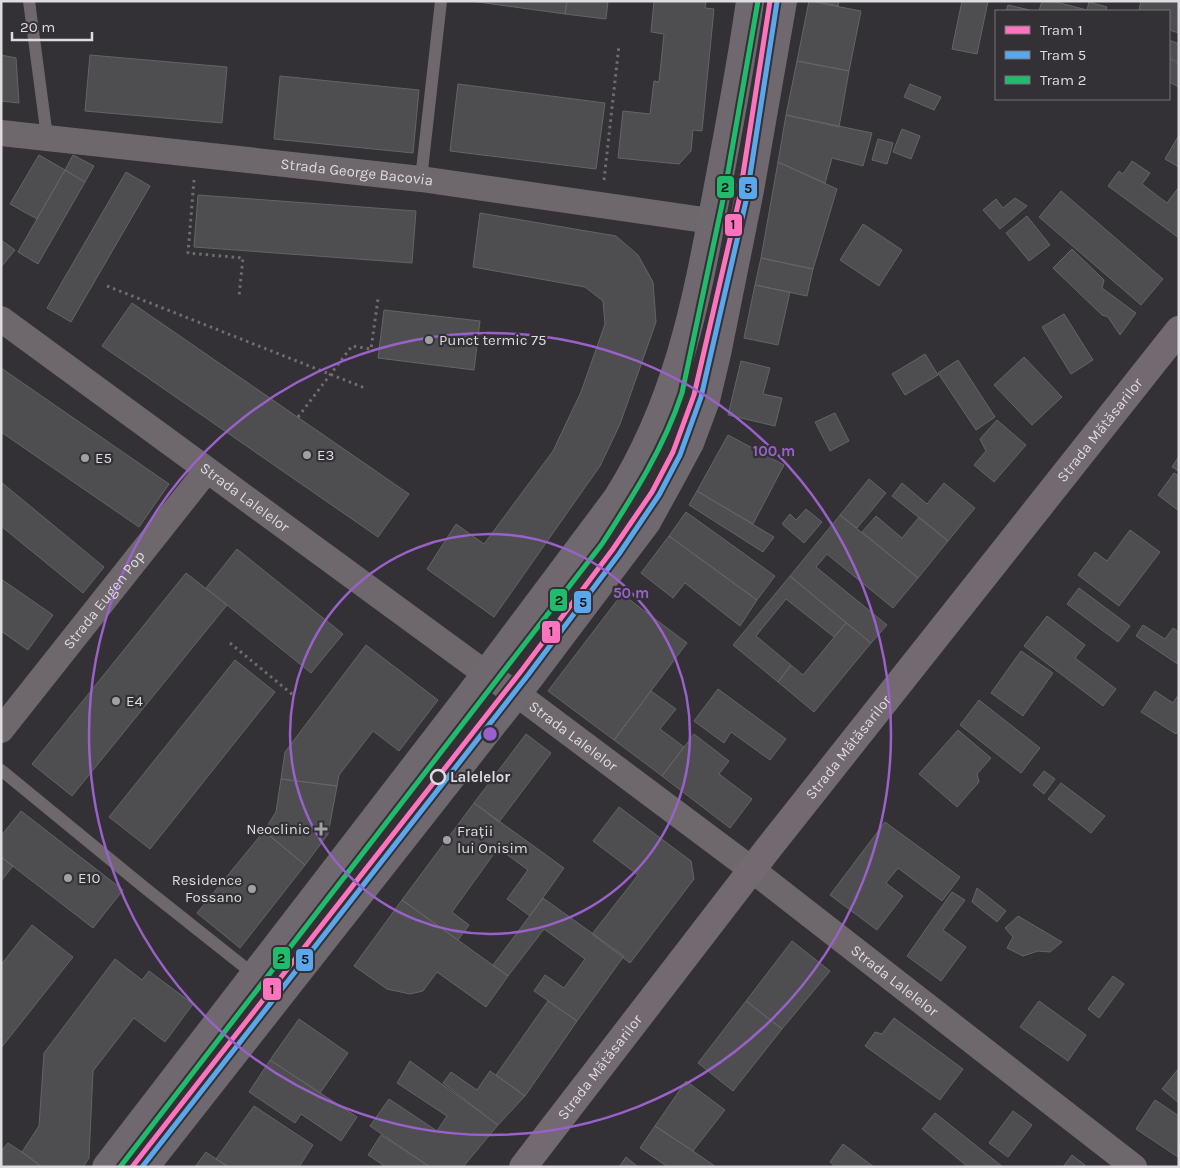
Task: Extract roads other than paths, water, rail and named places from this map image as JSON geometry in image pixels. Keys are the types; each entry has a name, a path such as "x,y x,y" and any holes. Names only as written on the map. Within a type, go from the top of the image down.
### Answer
{"main road":[{"path":"106,1167 486,674 617,498 646,447 680,361 711,220 750,1"},
{"path":"145,1167 282,996 647,522 690,442 706,400 750,190 783,1"}],"street":[{"name":"Strada George Bacovia","path":"1,133 422,179 711,220"},
{"name":"Strada Lalelelor","path":"1,319 516,694 751,869 1134,1167"},
{"name":"Strada Mătăsarilor","path":"523,1167 751,869 1179,330"},
{"name":"Strada Eugen Pop","path":"1,730 207,470"}],"lane":[{"path":"30,1 47,137"},
{"path":"422,179 441,1"},
{"path":"1,770 145,888 282,996"}],"tram line":[{"name":"2","path":"120,1167 602,544 647,471 675,413 682,393 724,195 758,1"},
{"name":"1","path":"132,1167 522,670 613,549 652,492 673,452 694,395 739,200 770,1"},
{"name":"5","path":"142,1167 528,675 619,554 659,495 680,455 701,397 746,201 777,2"}],"place":[{"name":"Punct termic 75","path":"429,340"},
{"name":"E3","path":"307,455"},
{"name":"E5","path":"85,458"},
{"name":"E4","path":"116,701"},
{"name":"Lalelelor","path":"438,777"},
{"name":"Neoclinic","path":"321,829"},
{"name":"Frații lui Onisim","path":"447,840"},
{"name":"E10","path":"68,878"},
{"name":"Residence Fossano","path":"252,889"}]}
